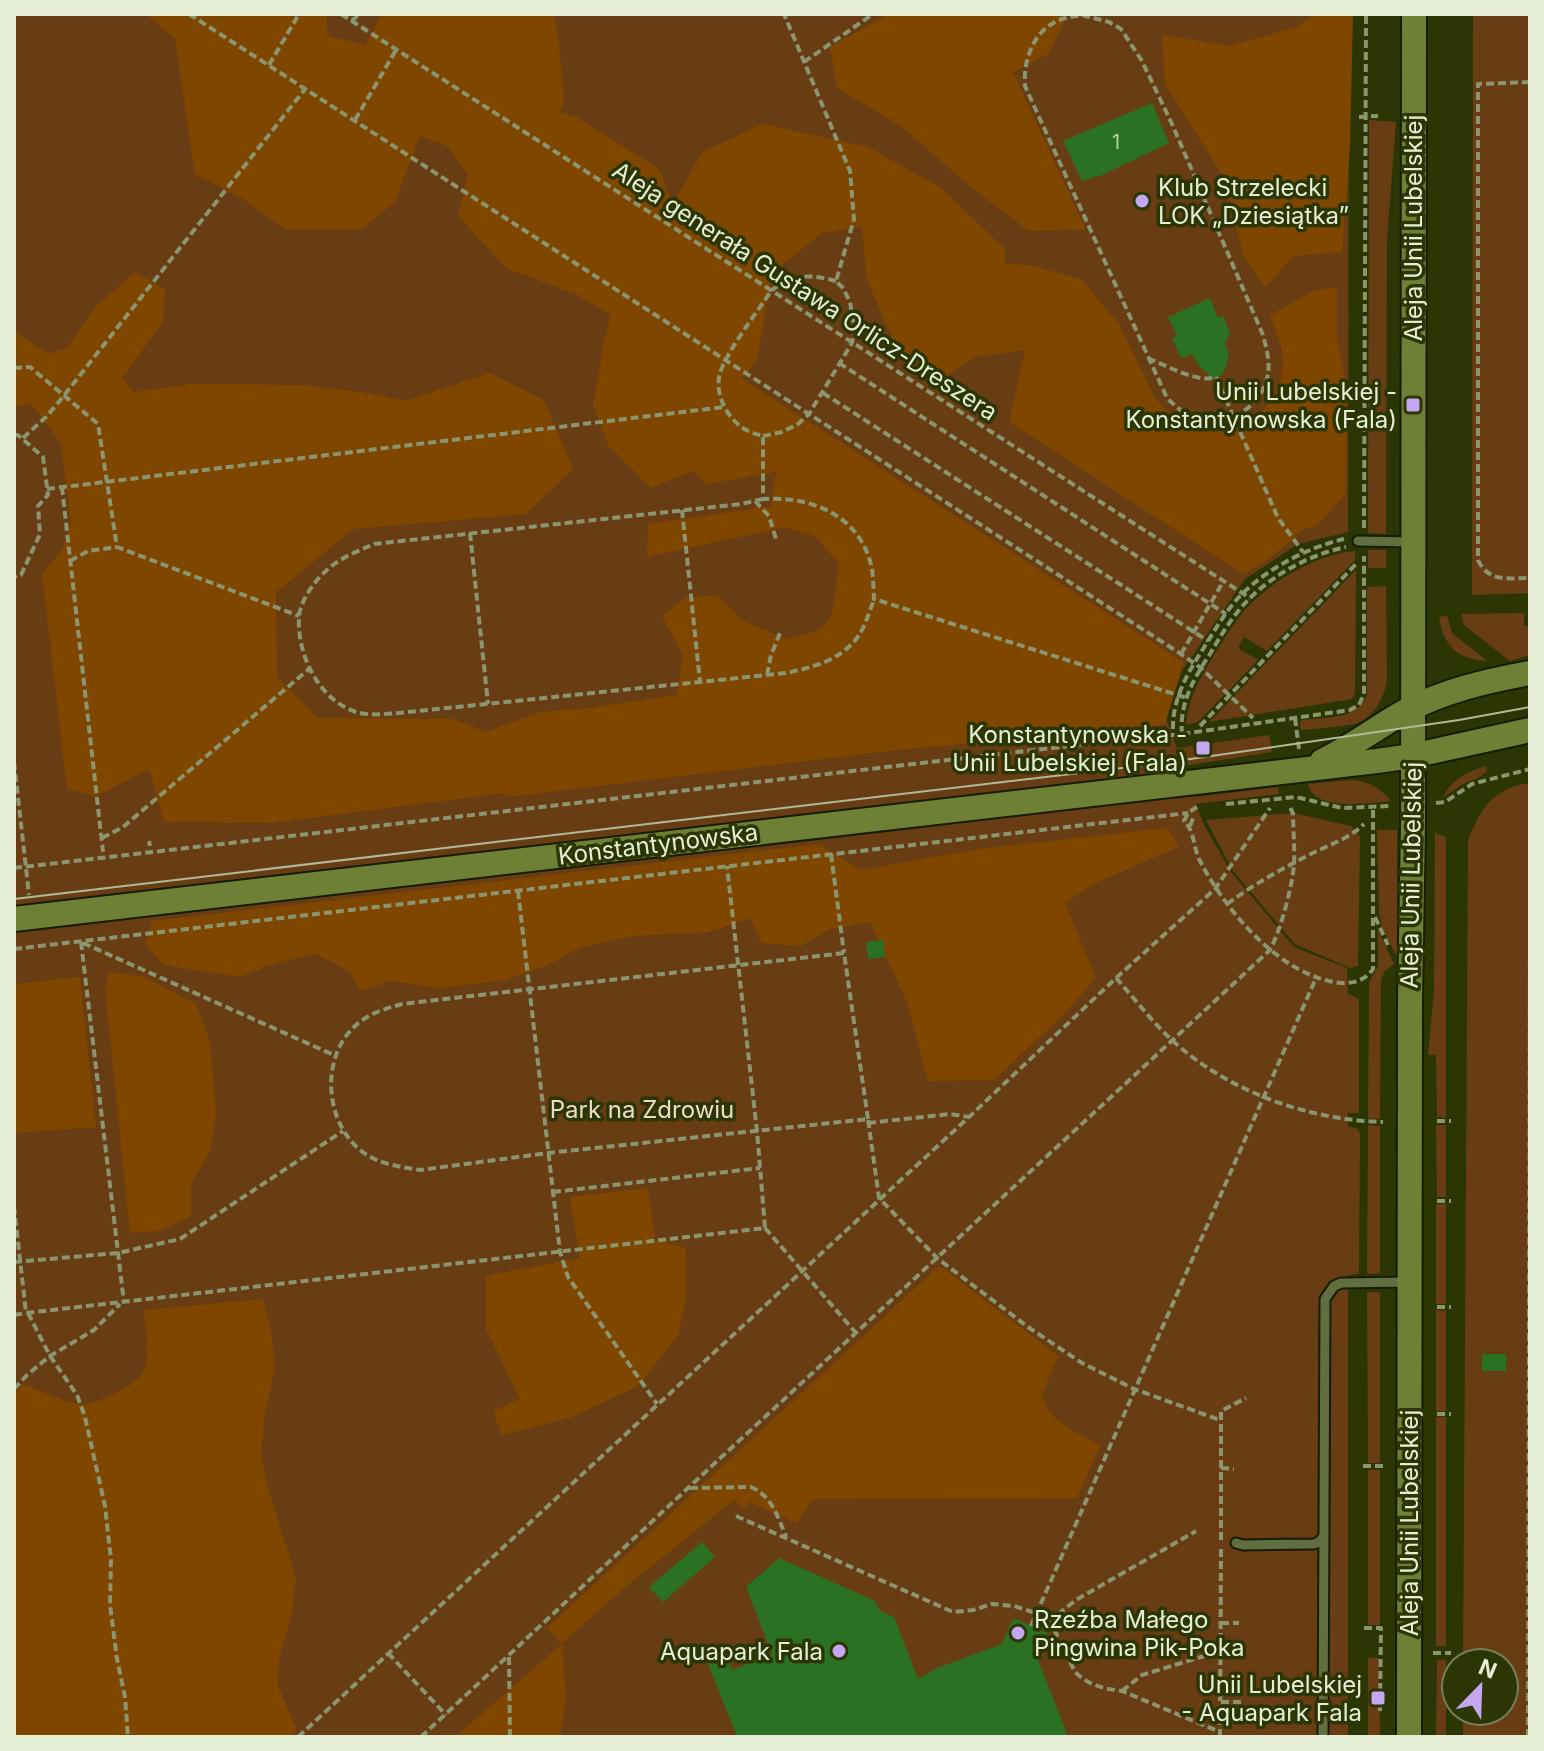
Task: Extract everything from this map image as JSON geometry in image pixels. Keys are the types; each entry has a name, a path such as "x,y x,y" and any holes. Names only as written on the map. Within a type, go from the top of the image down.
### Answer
{"main road":[{"name":"Aleja Unii Lubelskiej","path":"1409,1737 1414,14"},
{"name":"Konstantynowska","path":"1301,761 1340,753 1413,708 1475,684 1530,673"},
{"name":"Konstantynowska","path":"22,912 1301,761 1412,756 1530,730"}],"lane":[{"path":"1360,542 1413,542"},
{"path":"1323,1737 1325,1299 1334,1286 1341,1283 1409,1282"},
{"path":"1236,1543 1314,1544 1324,1536"}],"path":[{"path":"189,14 1181,654 1201,668 1253,718"},
{"path":"269,65 299,14"},
{"name":"Aleja generała Gustawa Orlicz-Dreszera","path":"341,14 1250,598"},
{"path":"352,21 359,14"},
{"path":"784,14 850,171 854,219 836,281"},
{"path":"804,62 873,14"},
{"path":"14,868 1182,734 1350,710 1359,705 1364,694 1360,542 1366,14"},
{"path":"1082,15 1121,29 1142,61 1257,321 1268,354 1268,373 1263,391 1251,406 1232,417 1216,421 1197,419 1180,411 1167,398 1148,358 1025,86 1024,71 1033,43 1063,16 1082,15"},
{"path":"354,120 396,50"},
{"path":"1530,82 1478,84 1478,560 1485,572 1493,577 1530,578"},
{"path":"23,438 47,416 305,89"},
{"path":"1359,117 1378,116"},
{"path":"791,278 836,281 850,302 854,326 852,343 809,414 798,424 773,436 763,436 741,428 725,407 719,390 720,375 726,360 771,291 780,284 791,278"},
{"path":"1148,358 1200,378 1209,380 1216,377 1278,518 1303,552"},
{"path":"839,363 1226,614"},
{"path":"14,368 30,367 98,424 117,547"},
{"path":"822,393 1208,641"},
{"path":"47,489 725,407"},
{"path":"14,435 23,438 43,457 48,495 38,506 40,534 21,575 14,577"},
{"path":"763,436 763,499"},
{"path":"62,487 103,852"},
{"path":"787,498 824,508 847,523 865,547 871,564 874,599 858,636 837,657 821,665 767,675 376,714 357,713 337,702 309,669 301,649 299,616 304,600 325,571 347,556 374,544 755,501 787,498"},
{"path":"755,501 769,516 776,539"},
{"path":"682,510 700,682"},
{"path":"470,533 488,704"},
{"path":"1173,729 1179,696 1194,663 1242,594 1303,552 1330,542 1360,542"},
{"path":"1182,734 1187,698 1201,668 1250,598 1305,560 1360,542"},
{"path":"70,561 88,551 117,547 299,616"},
{"path":"1200,726 1358,562"},
{"path":"1181,654 1223,582"},
{"path":"874,599 1187,698"},
{"path":"767,675 780,633"},
{"path":"102,838 123,827 309,669"},
{"path":"1295,717 1301,761"},
{"path":"14,762 25,867 22,912"},
{"path":"1437,803 1445,802 1480,781 1530,769"},
{"path":"1213,805 1296,797 1342,808 1396,805"},
{"path":"14,949 1188,813 1198,806"},
{"path":"421,1737 1270,950 1276,940 1294,863 1293,813 1289,806"},
{"path":"1188,813 1184,821 1190,826 1198,857 1215,889 1237,917 1270,950 1316,978 1343,985 1364,978 1373,969 1373,807"},
{"path":"298,1737 1215,889 1270,808"},
{"path":"1190,826 1194,816"},
{"path":"1227,904 1251,886 1353,833 1364,824"},
{"path":"831,854 879,1198 937,1258 1067,1354 1134,1389 1220,1420"},
{"path":"727,866 765,1228 856,1333"},
{"path":"518,891 560,1252 568,1277 658,1405"},
{"path":"1528,1737 1530,924"},
{"path":"81,942 336,1056"},
{"path":"81,942 123,1303"},
{"path":"844,953 402,1004 376,1012 354,1027 336,1056 331,1090 337,1118 343,1131 369,1156 399,1167 420,1170 757,1131 950,1114 969,1117"},
{"path":"1116,978 1174,1041 1207,1067 1239,1086 1314,1113 1383,1122"},
{"path":"1031,1626 1316,978"},
{"path":"1437,1121 1451,1121"},
{"path":"17,1261 118,1253 180,1239 343,1131"},
{"path":"553,1192 760,1168"},
{"path":"1437,1201 1451,1201"},
{"path":"14,1206 17,1261 27,1313 50,1356 77,1395 105,1506 111,1560 110,1604 128,1737"},
{"path":"14,1315 765,1228"},
{"path":"14,1389 50,1356 94,1330 123,1303"},
{"path":"1437,1307 1451,1307"},
{"path":"736,1516 953,1612 992,1604 1014,1606 1036,1613 1050,1621 1075,1672 1081,1678 1106,1690 1122,1691 1220,1734 1220,1420 1221,1411 1246,1398"},
{"path":"1437,1414 1451,1414"},
{"path":"1363,1466 1383,1466"},
{"path":"1221,1468 1234,1469"},
{"path":"688,1488 751,1487 760,1491 771,1501 786,1538"},
{"path":"1039,1629 1076,1600 1196,1531"},
{"path":"1221,1623 1239,1623"},
{"path":"1364,1628 1381,1628 1380,1711"},
{"path":"1122,1691 1142,1675 1221,1651"},
{"path":"388,1653 446,1715"},
{"path":"509,1657 510,1737"},
{"path":"1221,1702 1242,1702"}],"green space":[{"name":"Park na Zdrowiu","path":"14,14 1349,14 1348,532 1298,544 1245,579 1182,671 1166,718 1177,748 1269,735 1272,752 1183,766 1194,797 1278,787 1279,794 1196,804 1204,825 1231,872 1294,947 1347,968 1348,994 1359,1000 1359,1111 1348,1113 1348,1126 1358,1129 1360,1134 1359,1274 1348,1275 1348,1737 14,1737"},
{"path":"1473,14 1530,14 1530,593 1472,595"},
{"path":"1369,120 1396,122 1387,240 1386,534 1368,533"},
{"path":"1368,550 1386,550 1386,568 1368,568"},
{"path":"1355,551 1355,560 1267,651 1244,637 1238,648 1258,660 1198,722 1186,725 1201,678 1230,630 1251,604 1279,581 1303,567"},
{"path":"1356,570 1355,693 1352,699 1209,722"},
{"path":"1386,586 1387,678 1379,703 1360,722 1301,730 1302,720 1340,716 1357,709 1363,702 1367,694 1367,587"},
{"path":"1524,613 1524,626 1530,626 1530,655 1510,661 1464,625 1461,614"},
{"path":"1447,615 1452,633 1487,661 1468,658 1454,650 1445,637 1439,619"},
{"path":"1487,766 1487,771 1480,777 1442,798 1461,777"},
{"path":"1352,780 1374,786 1391,801 1357,804 1331,802 1312,793 1308,784"},
{"path":"1530,783 1530,1737 1463,1737 1463,1727 1520,1727 1520,1647 1463,1647 1468,841 1490,802 1497,795"},
{"path":"1293,813 1351,826 1360,838 1358,966 1350,968 1295,944 1233,871 1206,820"},
{"path":"1377,830 1397,830 1397,957 1382,927 1379,913"},
{"path":"1435,833 1446,837 1446,1118 1437,1117 1436,1055 1428,1055 1434,990"},
{"path":"1378,930 1394,964 1384,972 1381,980 1380,1119 1368,1118 1369,982 1378,966"},
{"path":"1368,1125 1380,1126 1380,1273 1367,1274"},
{"path":"1436,1125 1446,1125 1446,1197 1437,1197"},
{"path":"1436,1204 1446,1204 1446,1304 1436,1304"},
{"path":"1367,1292 1380,1294 1380,1463 1368,1463"},
{"path":"1436,1310 1446,1311 1446,1411 1436,1411"},
{"path":"1436,1417 1446,1417 1446,1646 1436,1646"},
{"path":"1368,1470 1380,1470 1380,1625 1368,1625"},
{"path":"1368,1658 1379,1658 1380,1737 1368,1737"},
{"path":"1437,1660 1440,1660 1440,1727 1446,1727 1446,1737 1436,1737"}],"shaded area":[{"path":"146,14 326,14 328,36 365,45 382,14 554,14 564,102 560,112 577,117 659,169 673,204 702,152 763,124 868,147 940,187 1005,249 1005,264 1029,265 1081,279 1119,324 1154,396 1165,409 1198,426 1220,430 1237,427 1253,420 1270,403 1281,380 1283,353 1270,315 1315,290 1337,287 1337,337 1347,390 1345,495 1316,526 1304,529 1266,561 1243,574 1009,422 1025,350 976,357 941,379 896,346 867,280 862,227 822,233 772,273 757,360 742,379 1183,662 1165,725 898,750 507,797 504,793 271,823 164,822 149,769 97,796 67,789 42,574 62,550 71,523 61,444 30,403 14,407 14,331 48,354 67,348 95,307 135,272 165,289 163,322 122,378 134,392 192,384 304,385 405,401 490,373 544,400 573,469 526,514 353,529 276,593 277,677 317,718 453,719 486,732 541,712 677,695 683,655 662,616 685,598 717,595 743,621 788,639 820,630 832,615 839,564 816,537 786,527 647,557 648,524 771,506 776,472 706,484 693,471 651,488 608,445 593,404 611,315 575,294 506,268 458,216 468,175 447,146 420,136 395,202 362,229 287,230 240,197 195,174 175,39"},
{"path":"889,14 1068,14 1048,54 1013,72 1086,230 1029,231 972,188 902,127 837,88 830,47"},
{"path":"1314,14 1353,14 1350,145 1342,252 1294,256 1265,287 1244,257 1224,178 1165,84 1162,35 1229,46 1297,27"},
{"path":"1168,828 1179,847 1097,882 1065,903 1096,978 1059,1019 994,1080 928,1081 907,1002 870,922 830,929 801,946 761,943 751,918 709,932 634,936 579,948 548,965 506,980 441,988 392,981 360,991 349,971 316,954 279,962 240,977 164,965 145,944 152,921 819,844 861,870 978,849"},
{"path":"109,972 144,977 196,1004 210,1042 216,1112 211,1150 191,1184 191,1216 160,1231 130,1233 105,989"},
{"path":"80,977 96,1127 14,1133 14,984"},
{"path":"648,1188 655,1240 686,1248 686,1296 678,1336 638,1386 572,1417 502,1435 493,1411 520,1399 486,1329 486,1276 580,1258 570,1197"},
{"path":"938,1267 1058,1356 1042,1395 1045,1404 1065,1426 1100,1445 1077,1498 817,1499 810,1502 797,1523 749,1502 742,1508 734,1500 629,1584 562,1643 566,1697 560,1737 455,1737 562,1644 547,1628"},
{"path":"263,1299 275,1368 265,1413 261,1454 296,1579 291,1617 279,1658 278,1686 297,1730 289,1737 14,1737 14,1394 23,1384 69,1402 83,1404 106,1398 143,1373 147,1351 144,1310"}],"building":[{"path":"1152,103 1169,143 1102,175 1082,181 1063,141"},
{"path":"1210,298 1218,318 1223,316 1230,334 1225,342 1229,355 1224,372 1219,377 1209,378 1192,354 1181,358 1172,338 1177,336 1168,317"},
{"path":"883,940 885,957 868,959 866,942"},
{"path":"1482,1354 1506,1354 1506,1371 1482,1371"},
{"path":"702,1542 715,1557 663,1602 649,1587"},
{"name":"Aquapark Fala","path":"779,1558 875,1601 880,1611 894,1617 918,1679 937,1668 1002,1644 1013,1618 1048,1633 1037,1657 1068,1737 737,1737 707,1661 726,1653 732,1670 772,1654 746,1587"}],"tram line":[{"path":"14,899 1156,764 1530,707"}],"place":[{"name":"Klub Strzelecki LOK „Dziesiątka”","path":"1142,201"},
{"name":"Unii Lubelskiej - Konstantynowska (Fala)","path":"1413,405"},
{"name":"Konstantynowska - Unii Lubelskiej (Fala)","path":"1203,748"},
{"name":"Rzeźba Małego Pingwina Pik-Poka","path":"1018,1633"},
{"name":"Aquapark Fala","path":"839,1651"},
{"name":"Unii Lubelskiej - Aquapark Fala","path":"1378,1698"}]}
